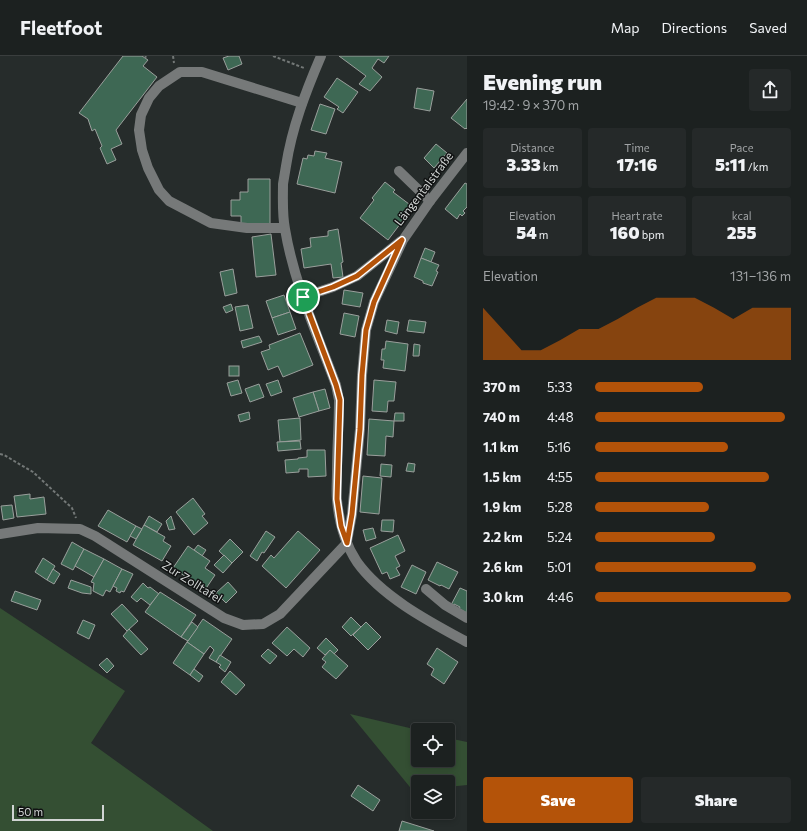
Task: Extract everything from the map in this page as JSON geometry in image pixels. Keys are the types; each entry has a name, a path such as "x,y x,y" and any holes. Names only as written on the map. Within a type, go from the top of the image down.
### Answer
{"street":[{"path":"321,56 302,103 293,132 283,182 283,208 284,228 293,267 336,385 340,400 337,499 341,526 347,543 357,562 377,584 399,602 467,642"},
{"path":"284,228 247,228 212,223 169,201 158,190 142,150 139,130 141,115 149,98 159,86 180,72 202,72 302,103"},
{"name":"Längentalstraße","path":"347,543 352,514 360,429 362,375 366,330 374,302 402,240 467,153"},
{"path":"399,171 430,201"},
{"path":"303,297 333,287 357,276 402,240"},
{"name":"Zur Zolltafel","path":"0,534 38,528 80,529 95,536 224,618 243,625 263,624 280,614 347,543"},
{"path":"426,589 445,605 467,618"}],"path":[{"path":"273,56 308,70"},
{"path":"0,454 33,472 72,508 80,529"}],"green space":[{"path":"0,608 125,691 91,743 213,831 0,831"},
{"path":"350,714 411,728 411,767 455,767 455,739 467,742 467,785 455,786 455,775 411,775 411,788"}],"building":[{"path":"123,56 142,56 148,60 143,66 157,77 116,130 122,144 111,149 116,160 107,164 100,148 102,146 95,129 92,131 88,119 79,113"},
{"path":"229,56 239,56 242,64 228,70 223,58"},
{"path":"339,56 389,56 384,63 378,59 372,68 382,77 370,91 359,84 366,76"},
{"path":"337,78 358,92 343,113 337,109 339,107 324,97"},
{"path":"417,88 434,91 430,111 414,108"},
{"path":"467,99 467,129 465,129 451,118"},
{"path":"320,104 335,109 326,134 311,130"},
{"path":"436,144 447,153 434,168 424,158"},
{"path":"315,151 327,153 325,158 342,162 335,193 297,184 303,158 307,159 308,155 314,156"},
{"path":"248,179 270,179 270,225 241,225 241,216 231,216 231,200 240,200 240,192 248,192"},
{"path":"385,182 395,190 393,192 413,207 388,240 360,218 374,200 372,198"},
{"path":"465,183 467,184 467,207 463,211 465,213 462,216 460,214 457,219 445,209"},
{"path":"338,229 343,262 341,263 343,277 333,278 331,264 304,268 301,249 311,247 310,238 328,236 328,231"},
{"path":"271,234 276,275 256,277 252,237"},
{"path":"425,248 435,252 431,262 421,258"},
{"path":"421,258 439,265 436,271 438,272 432,286 423,283 423,281 414,277"},
{"path":"233,269 237,293 225,296 220,272"},
{"path":"344,290 363,293 360,307 342,304"},
{"path":"284,295 290,312 272,318 266,301"},
{"path":"231,304 233,310 226,313 223,307"},
{"path":"248,305 253,328 240,331 235,307"},
{"path":"290,312 296,329 278,335 272,318"},
{"path":"344,313 359,316 355,337 340,334"},
{"path":"387,320 399,322 397,334 385,331"},
{"path":"409,320 426,322 424,333 407,331"},
{"path":"300,333 313,365 283,377 278,366 268,370 261,352 270,349 269,345"},
{"path":"259,336 262,342 243,348 241,341"},
{"path":"386,341 408,344 405,371 383,368 384,360 381,360 382,349 385,349"},
{"path":"414,344 420,345 419,356 413,356"},
{"path":"229,366 239,366 239,376 229,376"},
{"path":"238,380 242,393 231,396 227,383"},
{"path":"278,380 282,392 271,396 266,384"},
{"path":"374,380 396,382 394,401 388,401 387,412 372,411"},
{"path":"259,384 264,397 250,402 245,389"},
{"path":"325,389 330,408 319,411 313,392"},
{"path":"313,392 319,411 299,417 293,398"},
{"path":"249,412 250,419 240,422 238,415"},
{"path":"395,413 404,413 404,421 394,421"},
{"path":"300,418 301,440 280,442 278,420"},
{"path":"369,419 394,421 393,437 386,436 385,456 367,455"},
{"path":"300,441 301,449 278,451 277,442"},
{"path":"307,450 325,450 326,476 308,477 308,469 299,469 299,472 286,473 285,460 307,457"},
{"path":"408,463 415,464 414,472 406,471"},
{"path":"381,464 392,465 391,477 380,476"},
{"path":"363,476 382,478 379,514 360,512"},
{"path":"30,494 30,499 44,497 46,514 17,517 14,496"},
{"path":"193,498 205,514 202,516 208,523 194,535 176,512"},
{"path":"12,505 14,518 3,520 1,506"},
{"path":"108,510 136,526 127,542 98,526"},
{"path":"149,516 162,524 157,532 144,525"},
{"path":"171,516 175,529 169,530 166,521"},
{"path":"382,520 394,520 393,532 381,531"},
{"path":"144,525 165,537 163,541 171,546 162,561 133,545"},
{"path":"136,526 142,529 136,539 130,536"},
{"path":"373,528 376,538 366,541 363,530"},
{"path":"266,531 275,537 264,553 262,552 257,561 250,556"},
{"path":"298,531 320,550 286,588 262,566 271,555 274,558"},
{"path":"398,535 405,551 395,556 400,566 396,568 400,575 390,579 387,572 382,574 370,548"},
{"path":"230,539 243,552 232,563 219,551"},
{"path":"72,542 84,549 73,570 61,564"},
{"path":"198,545 206,550 202,556 194,550"},
{"path":"188,546 210,561 205,568 215,575 205,590 173,568"},
{"path":"84,549 104,559 94,577 75,566"},
{"path":"224,555 232,563 223,573 214,565"},
{"path":"43,558 55,566 47,580 35,572"},
{"path":"104,559 122,569 110,592 106,590 103,596 93,591 94,583 91,582"},
{"path":"437,562 458,572 449,589 428,580"},
{"path":"412,565 426,572 416,594 401,587"},
{"path":"53,569 60,574 54,584 47,580"},
{"path":"122,569 133,574 124,592 121,591 120,593 116,591 117,588 113,586"},
{"path":"71,580 91,587 91,594 82,593 68,588"},
{"path":"228,582 237,592 226,603 216,593"},
{"path":"143,583 148,588 150,587 159,594 150,605 141,598 137,602 131,597"},
{"path":"460,588 467,591 467,613 459,609 460,607 454,604 453,606 451,605"},
{"path":"15,591 41,600 37,610 11,601"},
{"path":"160,592 196,615 181,637 145,612"},
{"path":"122,604 138,621 127,631 111,614"},
{"path":"351,617 361,627 351,636 342,627"},
{"path":"203,619 232,639 216,662 209,658 214,650 210,646 204,654 187,642"},
{"path":"83,620 95,625 89,639 77,633"},
{"path":"192,622 198,627 188,641 181,637"},
{"path":"366,622 381,637 368,650 353,635"},
{"path":"287,627 310,648 303,657 294,649 287,656 272,643"},
{"path":"129,629 148,649 141,655 123,636"},
{"path":"326,638 338,650 334,654 330,650 325,655 317,648"},
{"path":"187,642 204,654 190,675 173,663"},
{"path":"437,648 458,662 444,684 431,675 434,669 427,664"},
{"path":"268,649 277,656 270,664 261,656"},
{"path":"330,650 348,666 336,679 322,667 326,662 322,659"},
{"path":"220,655 231,662 225,672 219,667 221,665 216,662"},
{"path":"107,658 114,666 107,673 99,665"},
{"path":"194,669 203,676 199,682 190,675"},
{"path":"230,671 245,685 236,695 221,682"},
{"path":"358,785 380,800 373,811 351,796"},
{"path":"402,821 434,831 399,831"}],"route":[{"path":"402,240 374,302 366,330 362,375 360,429 352,514 347,543 341,526 337,499 340,400 336,385 303,297 333,287 357,276 402,240"}]}
